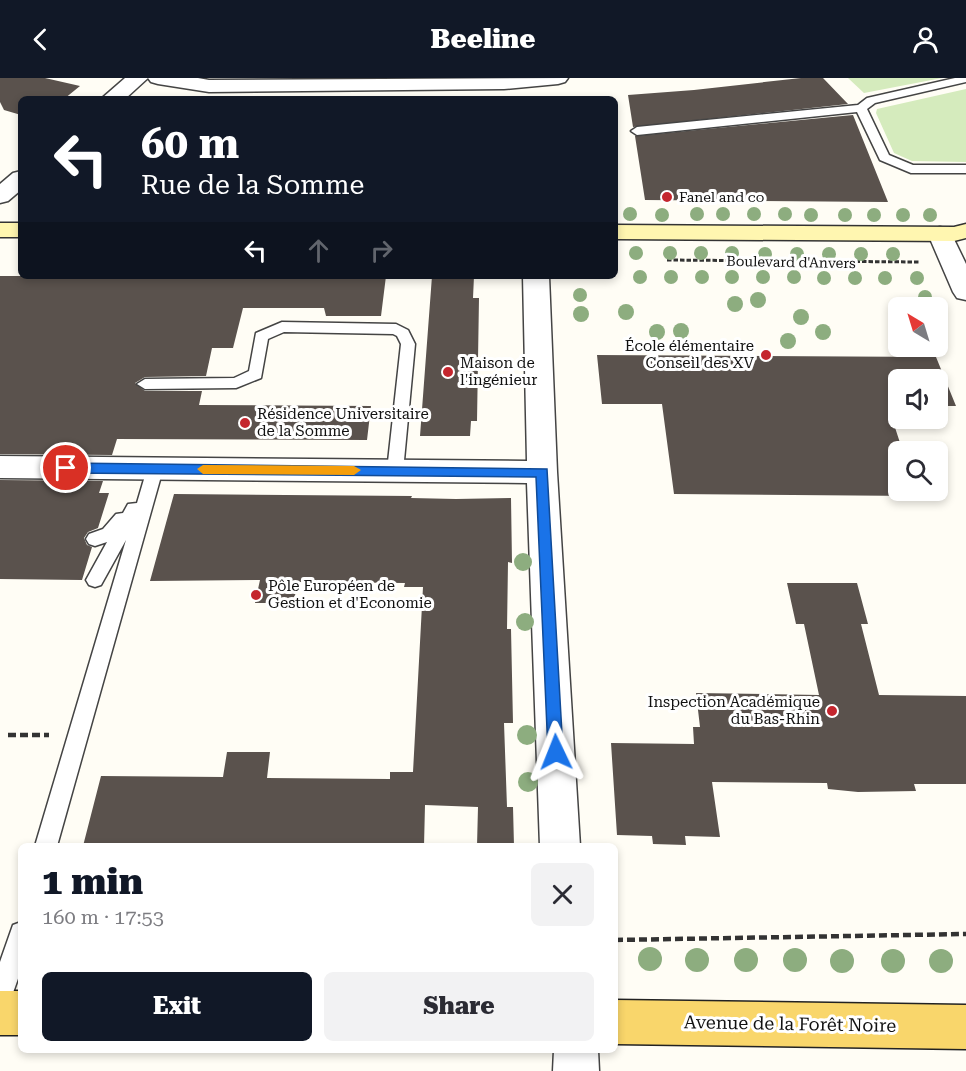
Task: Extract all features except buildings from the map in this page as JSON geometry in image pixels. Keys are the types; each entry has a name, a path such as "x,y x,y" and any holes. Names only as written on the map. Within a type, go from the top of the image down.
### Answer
{"main road":[{"path":"0,230 18,230"},
{"name":"Boulevard d'Anvers","path":"618,232 956,234"},
{"path":"0,1013 18,1013"},
{"name":"Avenue de la Forêt Noire","path":"618,1022 966,1027"}],"street":[{"path":"116,96 138,78"},
{"path":"158,78 209,86 526,90 558,78"},
{"path":"0,196 18,181"},
{"path":"956,234 952,262 966,292"},
{"path":"536,279 560,843"},
{"path":"0,468 145,490 395,471 543,472"},
{"path":"576,1053 576,1071"}],"lane":[{"path":"637,131 861,108 871,100 966,79"},
{"path":"861,108 884,157 911,169 966,169"},
{"path":"145,384 236,383 247,379 256,374 261,336 282,327 396,329 403,333 408,344 395,471"},
{"path":"95,539 109,534 145,490"},
{"path":"95,580 145,490"},
{"path":"47,843 145,490"},
{"path":"0,999 18,942"}],"path":[{"name":"Boulevard d'Anvers","path":"662,260 952,262"},
{"path":"8,735 50,735"},
{"path":"618,940 966,934"}],"green space":[{"path":"848,78 942,78 864,93"},
{"path":"966,89 966,162 912,161 894,153 876,113 877,109"}],"slow traffic":[{"path":"203,469 354,470"}],"place":[{"name":"Fanel and co","path":"667,197"},
{"name":"École élémentaire Conseil des XV","path":"766,355"},
{"name":"Maison de l'ingénieur","path":"448,372"},
{"name":"Résidence Universitaire de la Somme","path":"245,423"},
{"name":"Pôle Européen de Gestion et d'Economie","path":"256,595"},
{"name":"Inspection Académique du Bas-Rhin","path":"832,711"}],"route":[{"path":"66,468 543,472 556,752"}]}
